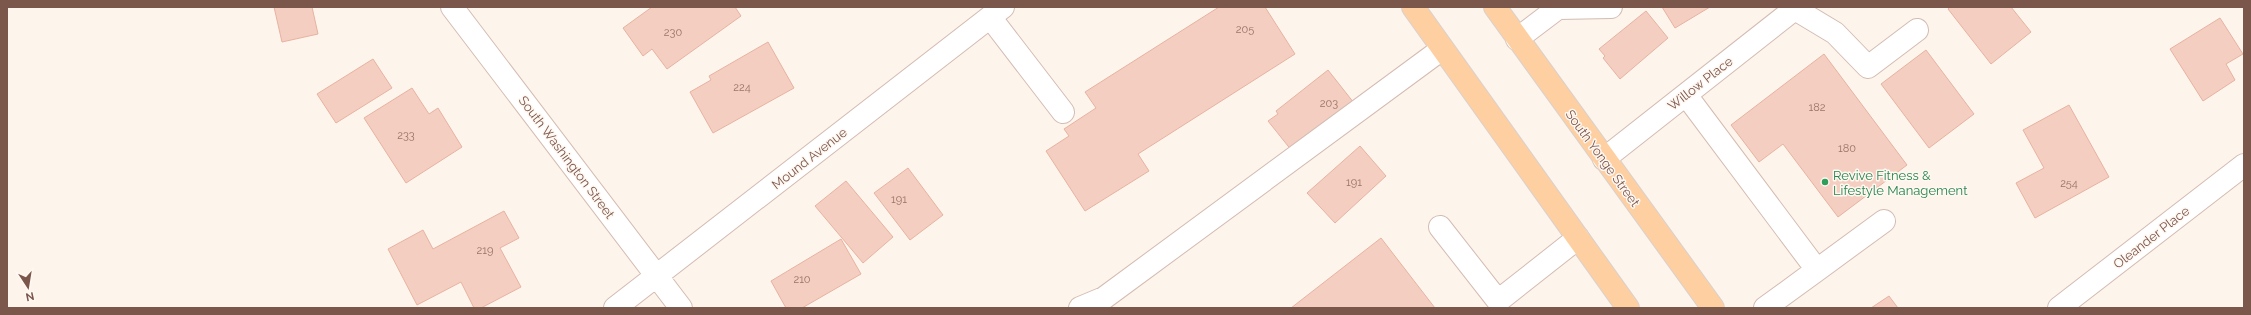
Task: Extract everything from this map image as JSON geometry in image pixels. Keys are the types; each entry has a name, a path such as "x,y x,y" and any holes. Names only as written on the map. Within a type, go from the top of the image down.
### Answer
{"main road":[{"path":"1412,7 1628,308"},
{"name":"South Yonge Street","path":"1494,7 1713,308"}],"street":[{"name":"South Washington Street","path":"452,7 681,308"},
{"path":"1517,39 1558,8 1611,7"},
{"path":"1796,8 1836,33 1868,67 1917,30"},
{"name":"Willow Place","path":"1604,159 1796,8"},
{"name":"Mound Avenue","path":"615,308 997,12"},
{"path":"997,12 1063,112"},
{"path":"1080,308 1104,298 1442,49"},
{"path":"1686,95 1817,270"},
{"name":"Oleander Place","path":"2059,308 2244,165"},
{"path":"1765,308 1884,221"},
{"path":"1440,227 1498,304 1578,238"}],"building":[{"path":"274,7 312,7 318,34 282,42"},
{"path":"652,7 735,7 741,16 667,69 652,49 643,56 623,28"},
{"path":"1219,7 1265,7 1295,54 1138,154 1149,171 1085,211 1046,151 1069,136 1064,129 1096,108 1085,92"},
{"path":"1662,7 1710,7 1675,28"},
{"path":"1950,7 2011,7 2031,32 1991,64 1948,9"},
{"path":"1646,11 1668,38 1620,79 1603,58 1605,56 1599,49"},
{"path":"2220,18 2243,54 2226,64 2235,80 2203,101 2170,49"},
{"path":"768,42 794,88 713,133 690,92 711,80 709,76"},
{"path":"1926,50 1974,114 1929,148 1881,84"},
{"path":"1824,54 1907,165 1838,217 1783,144 1759,162 1731,125"},
{"path":"373,59 392,88 336,123 317,94"},
{"path":"1328,70 1354,103 1292,151 1268,121 1278,114 1276,111"},
{"path":"412,88 429,114 438,108 462,147 406,183 364,118"},
{"path":"2069,105 2109,177 2035,218 2016,183 2044,168 2023,130"},
{"path":"1360,146 1386,176 1335,223 1307,193"},
{"path":"908,168 943,215 910,240 874,193"},
{"path":"846,181 893,237 863,263 815,206"},
{"path":"504,211 519,238 500,248 521,287 481,308 474,308 461,282 417,305 388,249 423,230 433,249"},
{"path":"1381,238 1435,308 1291,308"},
{"path":"841,239 861,274 802,308 786,308 771,281"},
{"path":"1889,296 1898,308 1871,308"}],"place":[{"name":"Revive Fitness & Lifestyle Management","path":"1825,182"}]}
